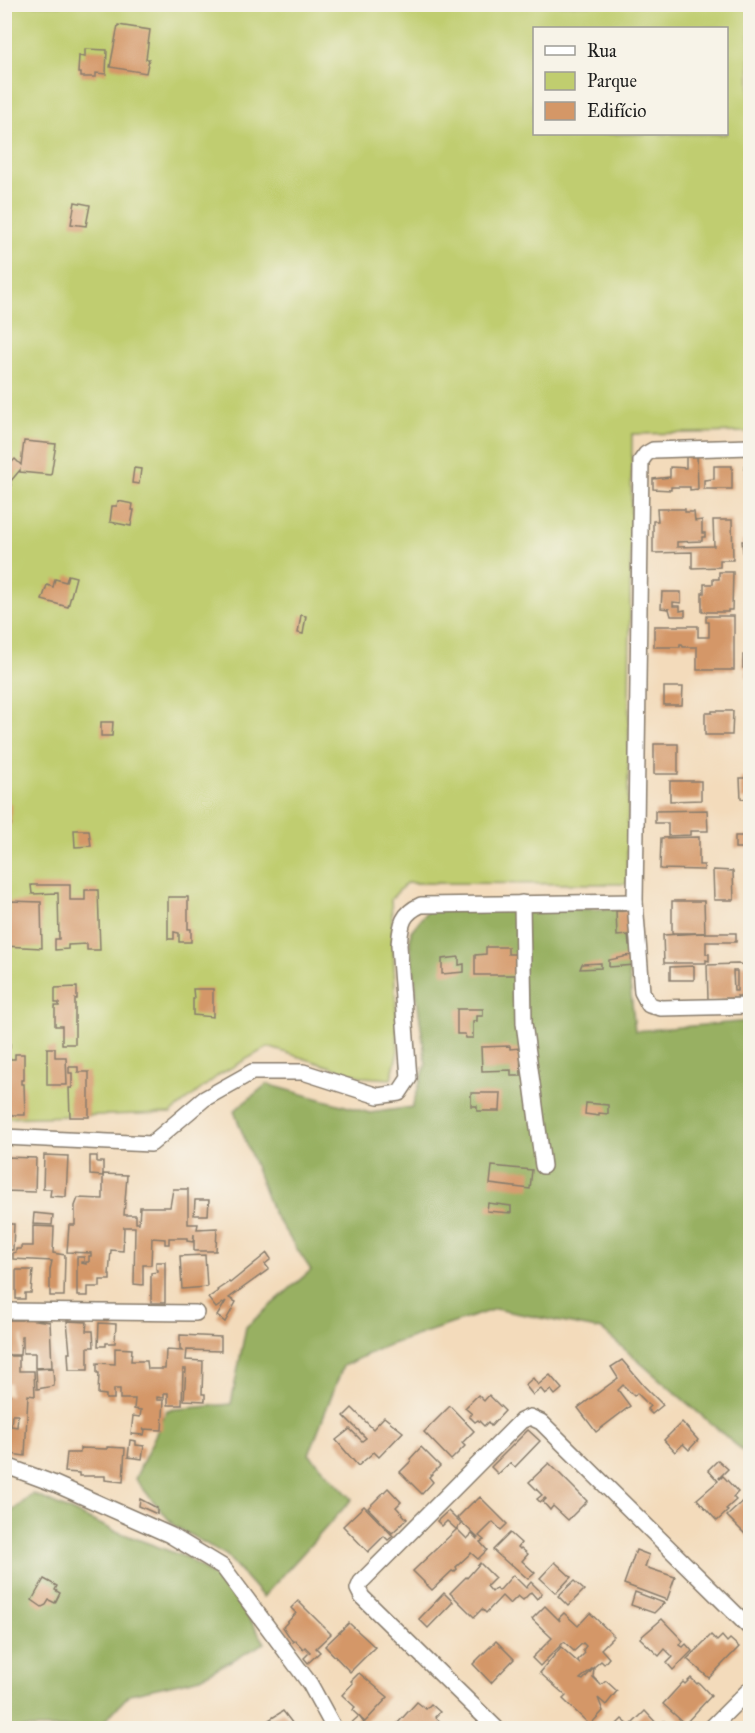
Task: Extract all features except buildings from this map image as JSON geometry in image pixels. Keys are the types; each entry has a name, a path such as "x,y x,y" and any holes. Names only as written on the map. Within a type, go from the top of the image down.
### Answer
{"street":[{"path":"750,447 653,450 641,461 634,902 642,992 649,1005 661,1008 750,1006"},
{"path":"4,1137 151,1144 204,1099 252,1072 303,1071 378,1096 399,1093 409,1078 399,945 401,924 409,910 421,905 634,902"},
{"path":"522,903 524,1023 543,1166"},
{"path":"4,1311 196,1313"},
{"path":"496,1728 362,1597 358,1588 361,1582 521,1420 530,1417 541,1422 750,1628"},
{"path":"4,1464 170,1535 223,1567 310,1684 334,1728"},
{"path":"711,1728 750,1689"}],"green space":[{"path":"4,5 750,5 750,432 632,434 627,884 406,883 391,899 398,1051 391,1079 363,1077 268,1047 220,1074 171,1113 5,1118"},
{"path":"622,909 635,1031 750,1021 750,1457 602,1330 495,1309 383,1347 343,1366 309,1454 352,1499 263,1597 226,1555 174,1526 135,1479 167,1410 231,1404 246,1327 311,1270 273,1213 234,1111 267,1084 370,1113 412,1107 426,1064 410,945 411,931 428,910"},
{"path":"33,1494 113,1530 188,1558 219,1580 244,1610 265,1643 197,1679 130,1694 98,1728 5,1728 5,1517"}]}
